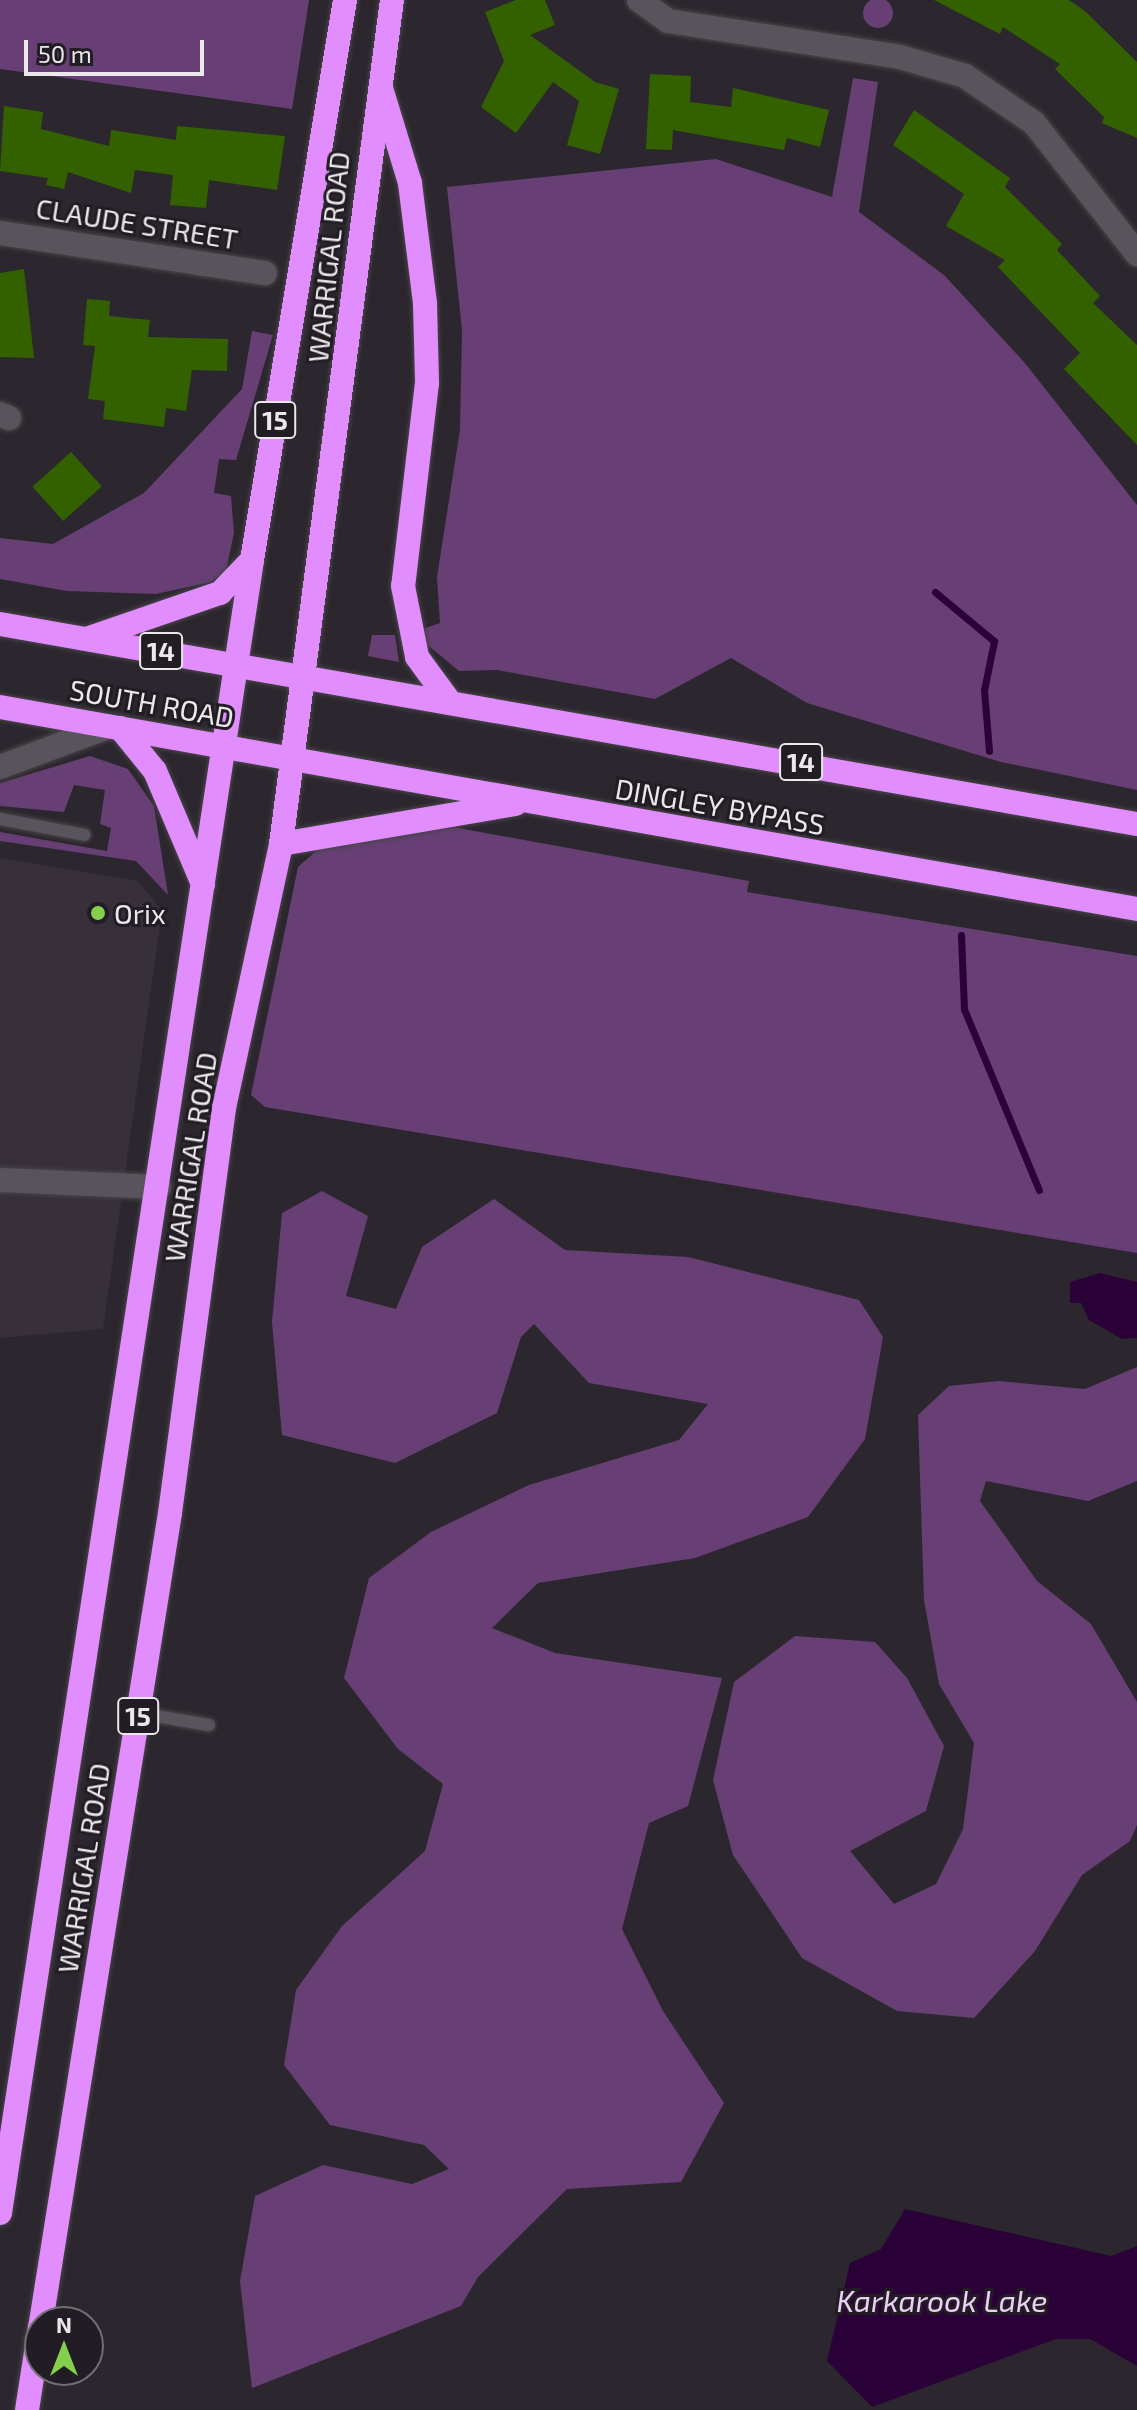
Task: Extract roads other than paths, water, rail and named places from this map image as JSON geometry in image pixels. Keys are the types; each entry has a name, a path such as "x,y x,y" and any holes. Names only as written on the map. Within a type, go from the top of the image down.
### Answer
{"highway":[{"name":"WARRIGAL ROAD","path":"0,2213 159,1187 223,745 345,0"},
{"name":"WARRIGAL ROAD","path":"43,2306 138,1713 224,1108 281,844 306,674 379,82 392,0"},
{"path":"379,82 410,183 425,304 427,383 403,586 417,657 447,698"},
{"path":"86,639 220,593 252,560"},
{"name":"SOUTH ROAD","path":"0,624 306,674"},
{"name":"DINGLEY BYPASS","path":"306,674 1137,824"},
{"name":"SOUTH ROAD","path":"0,707 293,758"},
{"path":"115,727 155,771 203,884"},
{"name":"DINGLEY BYPASS","path":"293,758 1137,909"},
{"path":"281,844 530,801"},
{"name":"WARRIGAL ROAD","path":"27,2410 31,2386"}],"street":[{"path":"639,0 668,21 900,57 965,76 1034,123 1137,254"},
{"name":"CLAUDE STREET","path":"0,233 265,273"},
{"path":"0,767 115,727"},
{"path":"0,1180 159,1187"}],"lane":[{"path":"0,819 85,835"},
{"path":"138,1713 209,1725"}],"water":[{"path":"1100,1273 1137,1282 1137,1338 1122,1339 1089,1320 1081,1303 1070,1303 1070,1282"},
{"name":"Karkarook Lake","path":"905,2209 1111,2256 1137,2246 1137,2366 1090,2339 1056,2339 872,2407 827,2361 850,2263 881,2249"}],"waterway":[{"path":"935,592 994,641 984,690 989,751"},
{"path":"961,935 964,1009 1039,1190"}],"place":[{"name":"Orix","path":"98,913"}]}
